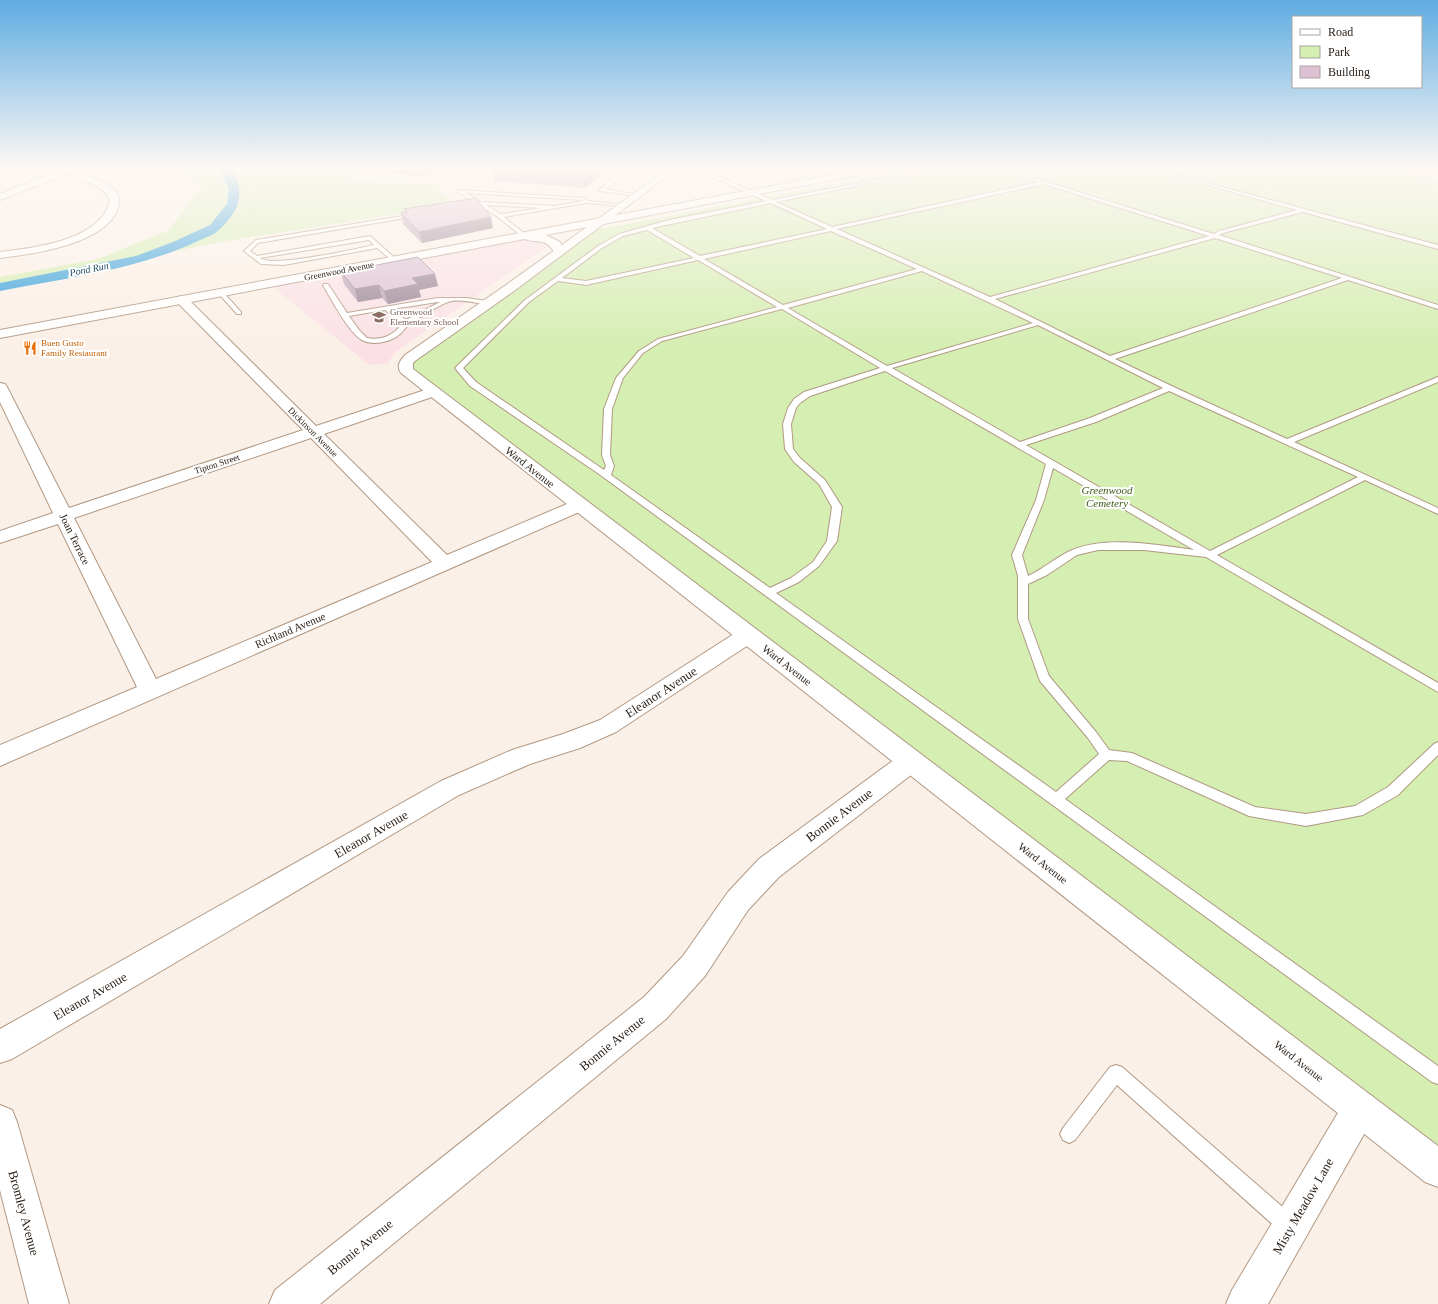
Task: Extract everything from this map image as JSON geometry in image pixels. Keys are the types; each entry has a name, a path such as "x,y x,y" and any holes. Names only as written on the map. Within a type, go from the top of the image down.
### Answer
{"street":[{"path":"1,256 49,246 79,237 91,232 96,227"},
{"name":"Greenwood Avenue","path":"0,334 572,227"},
{"name":"Ward Avenue","path":"592,227 559,252 410,358 406,364 406,370 1438,1169"},
{"path":"524,236 545,238 556,244 559,252"},
{"name":"Dickinson Avenue","path":"182,300 445,564"},
{"name":"Joan Terrace","path":"0,387 150,691"},
{"name":"Tipton Street","path":"0,537 434,392"},
{"name":"Richland Avenue","path":"0,756 580,505"},
{"name":"Eleanor Avenue","path":"0,1048 450,788 521,757 571,741 608,726 748,635"},
{"name":"Bonnie Avenue","path":"289,1304 655,1008 694,966 738,901 769,868 911,761"},
{"name":"Misty Meadow Lane","path":"1246,1304 1360,1108"},
{"name":"Bromley Avenue","path":"0,1122 49,1304"}],"lane":[{"path":"344,227 256,242 247,251 263,263 284,263 378,246"},
{"path":"513,227 524,236"},
{"path":"652,227 621,235 600,247 556,279 527,301 458,368 473,384 607,475 1438,1076"},
{"path":"827,227 990,299 1169,388 1364,478 1438,510"},
{"path":"556,279 586,283 848,227"},
{"path":"1186,227 1438,307"},
{"path":"990,299 1215,236 1240,227"},
{"path":"1365,227 1438,247"},
{"path":"648,228 886,368 1438,688"},
{"path":"256,258 370,238 394,260"},
{"path":"607,475 610,466 606,455 608,409 620,378 641,352 660,340 782,307 861,288 924,270"},
{"path":"1110,358 1348,278"},
{"path":"326,285 360,335 369,340 383,339 393,336 398,333 406,323 448,299"},
{"path":"221,293 239,313"},
{"path":"345,315 387,309 431,300 448,299 488,303"},
{"path":"387,309 406,323"},
{"path":"769,592 795,580 816,564 832,541 837,507 822,482 797,460 789,449 787,424 792,408 797,401 807,394 886,368 955,349 1039,323"},
{"path":"1287,442 1438,379"},
{"path":"1019,445 1093,420 1169,388"},
{"path":"1050,463 1040,500 1017,555 1023,582 1023,619 1044,678 1092,734 1106,754"},
{"path":"1023,582 1041,573 1064,558 1084,549 1109,547 1155,548 1210,555 1364,478"},
{"path":"1056,800 1106,754 1128,756 1254,812 1306,820 1358,811 1393,791 1438,747"},
{"path":"1069,1134 1116,1073 1291,1227"}],"shaded area":[{"name":"Greenwood Elementary School","path":"526,239 548,243 548,246 401,348 393,355 388,364 369,365 272,286"}],"green space":[{"path":"171,227 316,227 214,243 0,288 0,277 98,259 169,230"},
{"name":"Greenwood Cemetery","path":"612,227 1438,227 1438,1176 400,361 580,233"}],"building":[{"path":"414,227 444,227 419,232"},
{"path":"418,257 435,274 412,278 418,284 384,291 379,285 355,289 341,272"}],"waterway":[{"name":"Pond Run","path":"0,287 139,259 178,245 215,227"}],"place":[{"name":"Greenwood Elementary School","path":"379,317"},
{"name":"Buen Gusto Family Restaurant","path":"30,348"}]}
